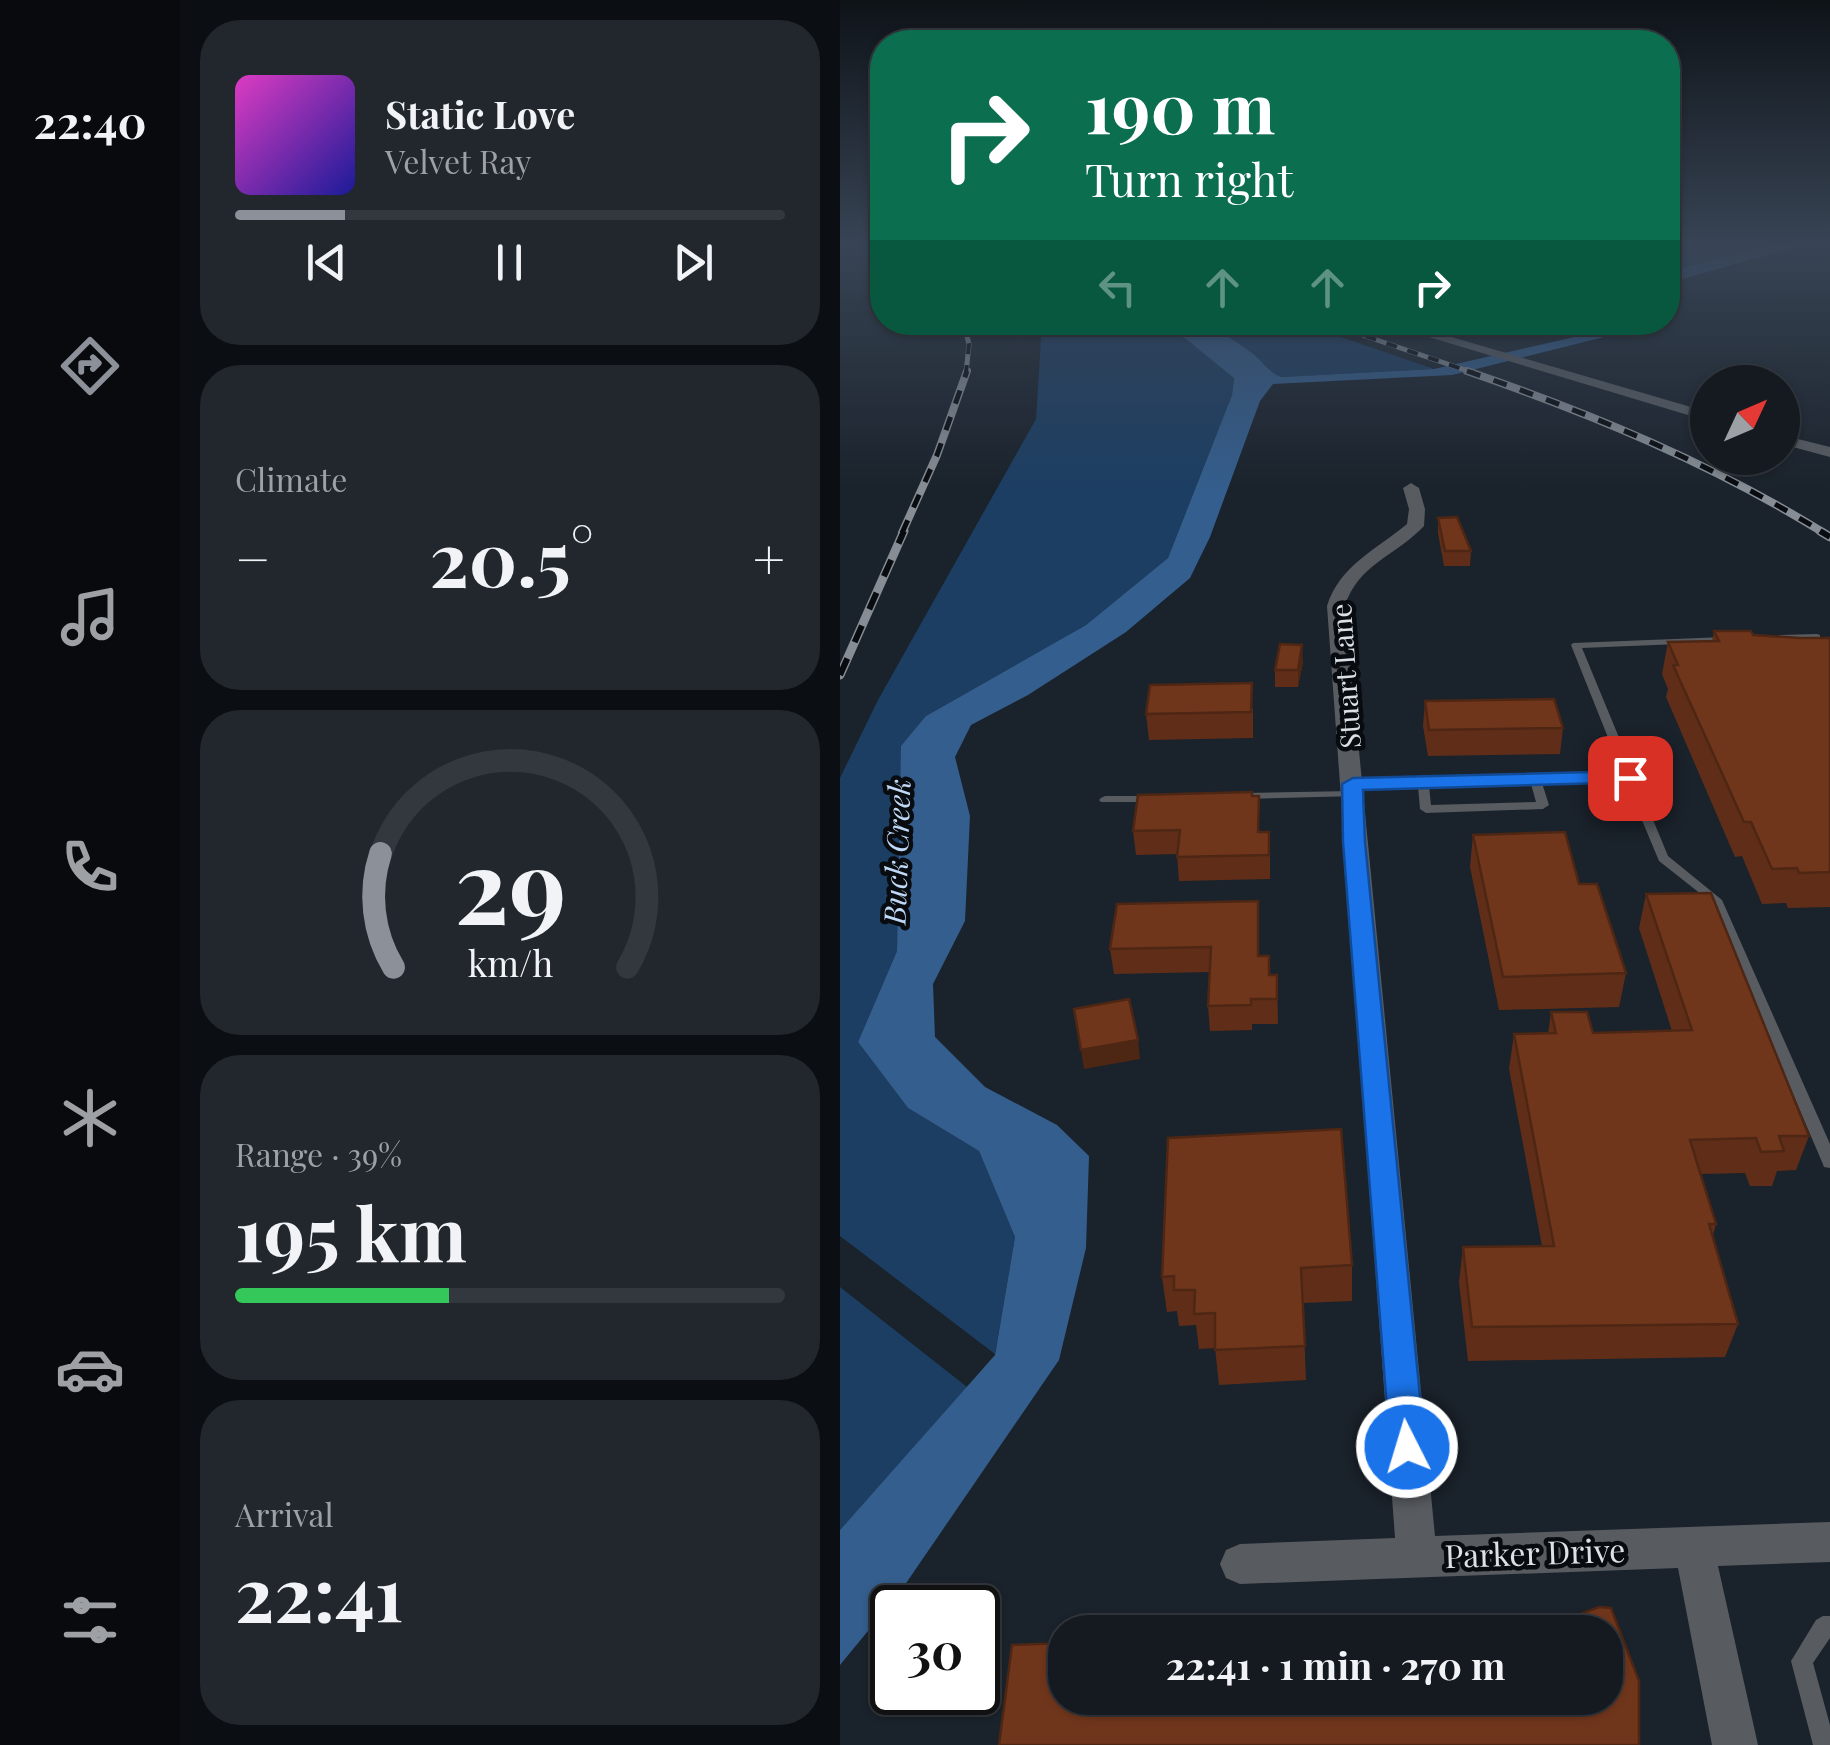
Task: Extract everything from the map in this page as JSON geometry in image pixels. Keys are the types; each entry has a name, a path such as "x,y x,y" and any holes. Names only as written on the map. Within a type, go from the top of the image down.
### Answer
{"street":[{"path":"1434,335 1690,412"},
{"path":"1800,444 1830,452"},
{"name":"Stuart Lane","path":"1411,488 1418,509 1415,526 1352,573 1338,594 1354,842 1417,1559"},
{"name":"Parker Drive","path":"1240,1564 1830,1542"},
{"path":"1694,1548 1735,1745"}],"lane":[{"path":"1761,639 1817,637"},
{"path":"1742,640 1576,645 1663,858 1716,900 1830,1162"},
{"path":"1231,796 1423,783 1630,778"},
{"path":"1423,783 1426,809 1544,805 1535,779"},
{"path":"1105,800 1158,798"},
{"path":"1824,1745 1802,1661 1822,1626 1830,1626"}],"shaded area":[{"path":"1041,335 1177,335 1234,377 1232,395 1168,558 1086,625 926,716 900,866 897,951 858,1042 908,1108 979,1151 1015,1237 995,1354 840,1236 840,778 878,700 1036,419"},
{"path":"1177,335 1222,335 1282,377 1434,369 1583,335 1612,335 1452,375 1273,384 1260,401 1210,537 1190,578 1126,632 1028,695 971,725 955,757 970,816 965,921 933,984 935,1037 985,1087 1057,1125 1089,1156 1086,1248 1059,1360 905,1585 870,1585 870,1628 840,1665 840,1530 995,1355 1015,1237 979,1151 908,1108 858,1042 897,951 901,746 926,716 1086,625 1168,558 1232,395 1234,378"},
{"path":"1220,335 1335,335 1434,369 1282,377 1272,374 1246,348"},
{"path":"840,1287 967,1387 840,1530"}],"building":[{"path":"1457,517 1471,551 1445,551 1438,518"},
{"path":"1714,631 1830,638 1830,872 1772,869 1751,822 1744,822 1673,665 1678,665 1668,642 1719,641"},
{"path":"1280,644 1302,645 1298,670 1275,670"},
{"path":"1252,683 1251,712 1146,714 1150,685"},
{"path":"1554,699 1563,728 1429,730 1425,701"},
{"path":"1252,792 1252,796 1259,796 1258,832 1269,832 1269,855 1177,857 1180,830 1133,831 1138,795"},
{"path":"1565,832 1579,884 1597,884 1626,973 1503,977 1473,835"},
{"path":"1711,893 1809,1136 1779,1136 1784,1151 1761,1152 1756,1138 1690,1140 1716,1224 1709,1224 1738,1324 1472,1327 1463,1247 1554,1246 1514,1034 1556,1033 1551,1012 1587,1012 1593,1033 1692,1030 1646,894"},
{"path":"1258,901 1258,956 1269,956 1269,975 1277,975 1277,999 1251,999 1251,1005 1208,1006 1211,947 1110,949 1117,904"},
{"path":"1129,999 1138,1040 1081,1050 1074,1009"},
{"path":"1341,1129 1352,1265 1301,1268 1305,1346 1215,1350 1215,1313 1194,1314 1195,1290 1174,1290 1174,1276 1162,1277 1168,1138"},
{"path":"1599,1607 1611,1608 1614,1615 1578,1615"},
{"path":"1623,1639 1639,1681 1639,1745 999,1745 1012,1645 1048,1644 1048,1715 1623,1715"}],"railway":[{"path":"966,373 967,335"},
{"path":"1362,335 1474,373"},
{"path":"902,533 937,455 967,371"},
{"path":"1467,371 1650,442 1738,484 1824,533"},
{"path":"840,675 904,531"},
{"path":"1820,531 1830,537"}],"route":[{"path":"1407,1447 1354,842 1353,784 1630,778"}],"water label":[{"name":"Buck Creek","path":"898,852"}]}
